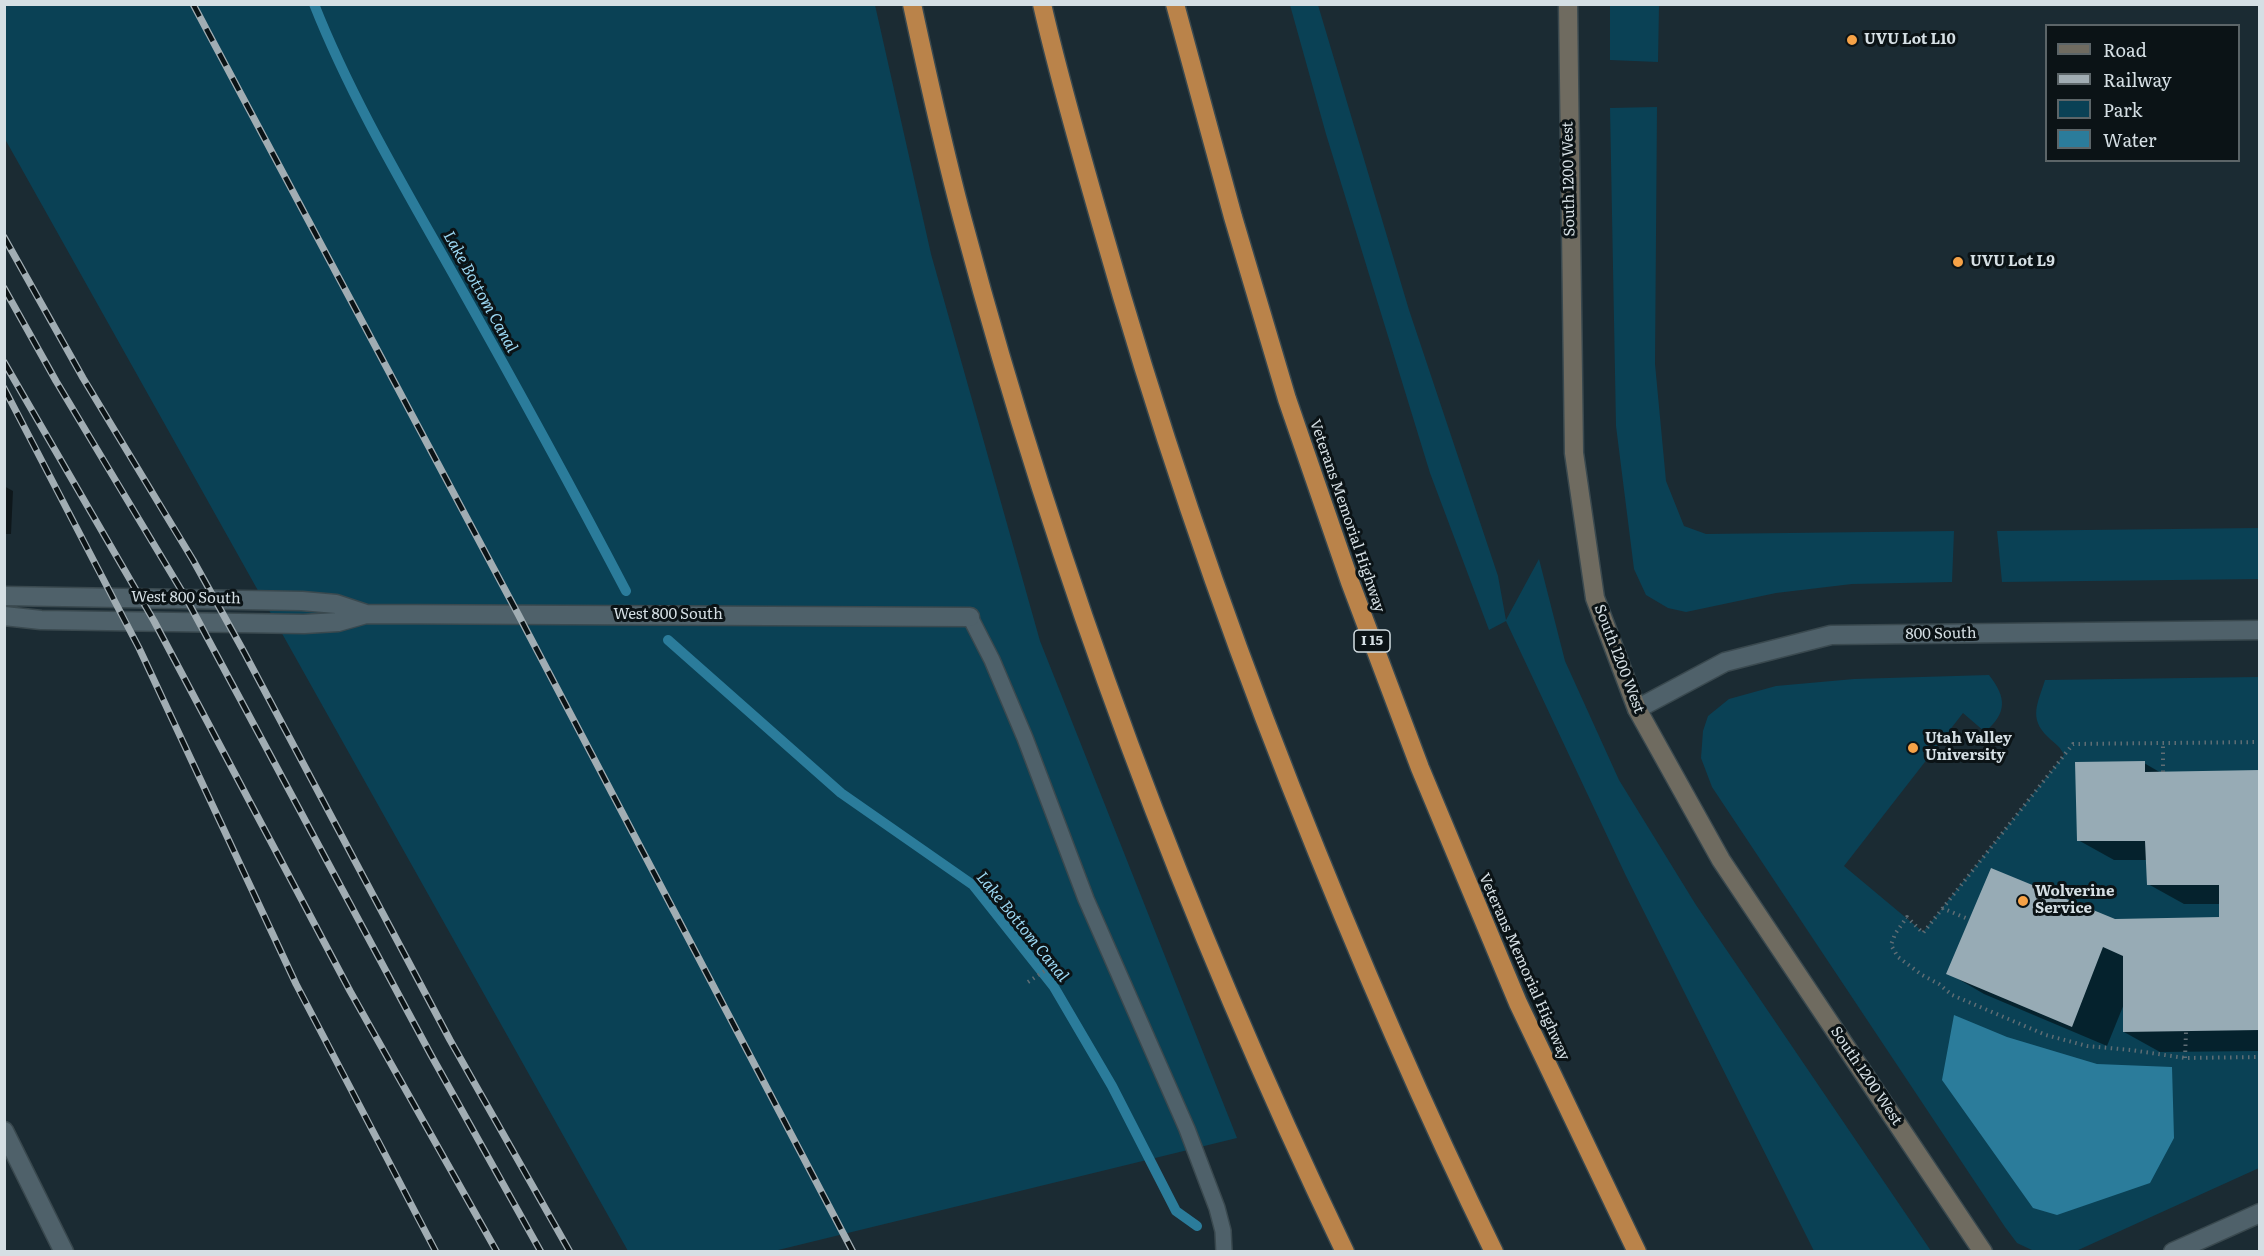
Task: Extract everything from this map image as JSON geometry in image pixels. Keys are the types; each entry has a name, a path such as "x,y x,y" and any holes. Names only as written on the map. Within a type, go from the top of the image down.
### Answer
{"highway":[{"path":"912,4 963,223 1001,359 1036,475 1089,630 1155,808 1206,936 1286,1122 1346,1251"},
{"path":"1042,4 1131,331 1188,508 1232,634 1346,927 1402,1058 1494,1251"},
{"name":"Veterans Memorial Highway","path":"1175,4 1230,206 1287,399 1354,593 1419,768 1518,1003 1637,1251"}],"main road":[{"name":"South 1200 West","path":"1568,4 1574,453 1595,598 1637,709 1721,860 1983,1251"}],"street":[{"name":"West 800 South","path":"4,596 302,601 336,604 366,614"},
{"name":"West 800 South","path":"4,616 41,620 304,624 338,622 366,614 970,617"},
{"name":"800 South","path":"1637,709 1725,662 1831,635 2259,630"},
{"path":"4,1131 64,1251"},
{"path":"2173,1251 2259,1213"}],"lane":[{"path":"970,617 992,660 1025,738 1086,898 1187,1129 1217,1208 1223,1231 1224,1251"}],"path":[{"path":"2259,742 2073,744 1923,933 1907,917 1895,934 1891,945 1898,957 1952,995 2046,1035 2087,1046 2185,1058 2259,1057"},
{"path":"2163,743 2163,772"},
{"path":"1942,908 1968,919"},
{"path":"1028,982 1055,964"},
{"path":"2185,1058 2186,1032"}],"green space":[{"path":"4,5 875,5 931,254 1040,641 1237,1138 774,1251 628,1251 5,139"},
{"path":"1290,5 1318,5 1409,310 1498,576 1506,620 1539,559 1565,661 1619,780 1696,905 1931,1251 1814,1251 1626,876 1506,621 1489,630 1430,473 1326,134"},
{"path":"1610,5 1659,5 1658,62 1610,60"},
{"path":"1657,107 1655,364 1666,481 1684,526 1706,534 1954,531 1952,582 1852,584 1776,593 1686,612 1668,608 1646,595 1634,569 1616,426 1610,108"},
{"path":"2259,528 2259,579 2002,582 1997,531"},
{"path":"1989,675 1999,691 2002,705 2001,712 1992,725 1985,732 1963,713 1844,866 1923,932 2064,755 2042,730 2036,717 2045,680 2259,677 2259,1168 2076,1251 2034,1251 2017,1243 1712,787 1701,758 1703,731 1708,716 1729,699 1776,686 1854,679"}],"water":[{"path":"1954,1015 2007,1037 2097,1064 2172,1067 2174,1138 2150,1183 2057,1215 2033,1208 1942,1080"}],"building":[{"name":"Wolverine Service","path":"2145,761 2145,772 2260,770 2260,1030 2123,1032 2123,956 2103,947 2072,1027 1946,974 1991,868 2115,919 2219,917 2219,885 2147,885 2145,841 2077,841 2075,762"}],"waterway":[{"name":"Lake Bottom Canal","path":"314,4 345,75 380,144 521,395 626,591"},
{"name":"Lake Bottom Canal","path":"668,640 841,793 973,885 1054,987 1112,1086 1176,1211 1197,1226"}],"railway":[{"path":"193,4 518,614 853,1252"},
{"path":"4,237 83,378 193,560 450,1040 570,1252"},
{"path":"4,288 56,381 186,598 431,1055 541,1252"},
{"path":"4,362 154,621 350,991 497,1252"},
{"path":"4,388 139,648 296,984 436,1252"}],"place":[{"name":"UVU Lot L10","path":"1852,40"},
{"name":"UVU Lot L9","path":"1958,262"},
{"name":"Utah Valley University","path":"1913,748"},
{"name":"Wolverine Service","path":"2023,901"}]}
